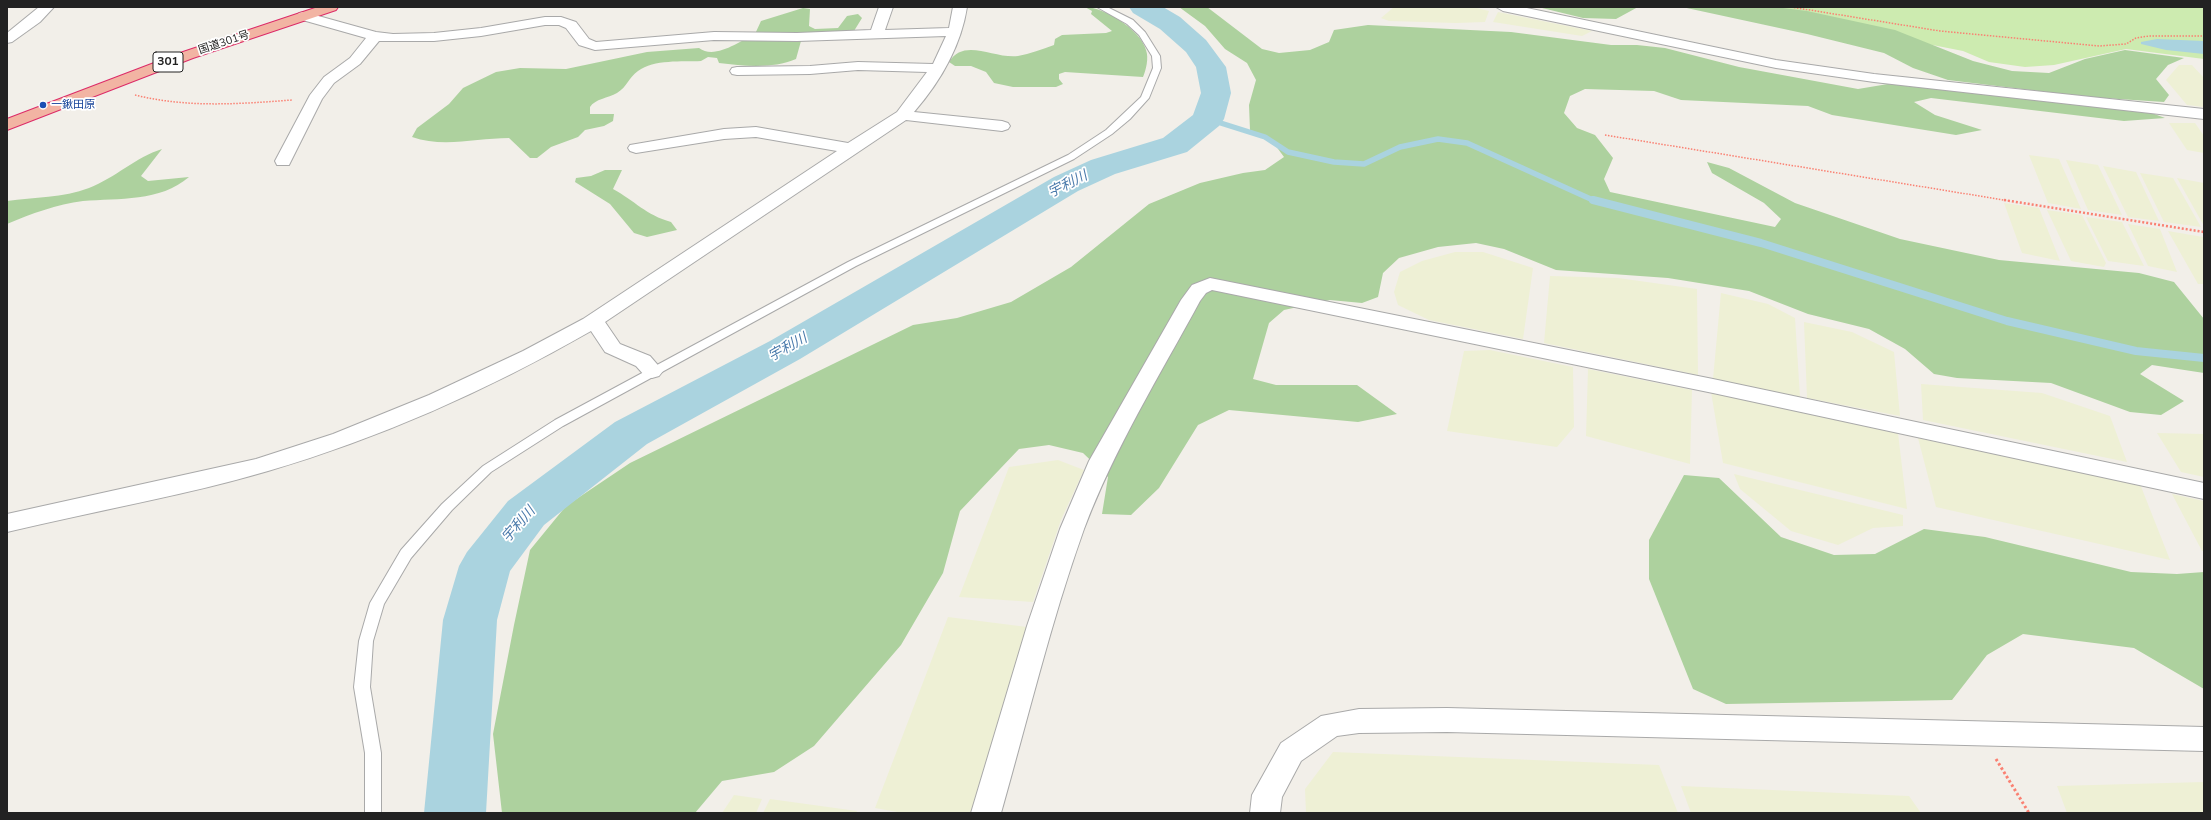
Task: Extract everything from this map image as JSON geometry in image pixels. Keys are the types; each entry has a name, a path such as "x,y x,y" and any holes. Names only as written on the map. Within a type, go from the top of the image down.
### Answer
{"highway":[{"name":"国道301号","path":"7,125 104,86 188,55 331,7"}],"street":[{"path":"7,39 47,7"},
{"path":"877,33 886,7"},
{"path":"7,523 212,478 283,458 340,439 471,385 591,322 903,115 916,100 956,32 960,7"},
{"path":"1502,7 1776,64 1874,78 2204,114"},
{"path":"304,16 375,36 434,37 481,32 545,21 561,21 571,25 584,42 595,46 714,36 797,36 956,32"},
{"path":"283,161 315,98 329,80 355,61 375,36"},
{"path":"737,71 810,70 858,66 936,68"},
{"path":"903,115 1002,126"},
{"path":"636,148 731,133 756,132 852,149"},
{"path":"986,813 1040,626 1072,529 1101,461 1141,387 1191,300 1199,289 1210,284 1713,386 2204,491"},
{"path":"591,322 601,328 612,348 643,361 652,371"},
{"path":"1265,813 1267,795 1291,752 1331,725 1359,721 1447,720 2204,739"}],"lane":[{"path":"373,813 373,753 362,686 366,641 377,604 406,554 447,508 487,469 559,422 852,264 1071,157 1088,147 1127,117 1145,98 1158,68 1156,56 1151,45 1134,26 1118,15 1101,7"}],"path":[{"path":"1791,7 1940,31 2099,46 2126,44 2136,38 2149,36 2204,36"},
{"path":"104,86 158,102 195,105 315,98"},
{"path":"1605,135 2204,232"},
{"path":"1978,734 1993,755 2029,813"}],"green space":[{"path":"1085,7 1102,11 1121,21 1143,42 1147,53 1147,64 1143,77 1065,72 1059,74 1059,79 1063,84 1056,87 1013,87 994,83 986,72 971,66 955,66 949,62 955,55 963,51 971,50 999,55 1018,56 1032,53 1054,45 1055,39 1062,35 1106,33 1112,31 1091,14 1092,11"},
{"path":"1179,7 1207,7 1262,49 1279,53 1310,50 1329,42 1334,30 1368,25 1511,32 1611,45 1637,45 1665,48 1739,67 1858,89 1888,84 2149,112 2165,118 2124,121 1931,98 1914,102 1935,115 1982,130 1956,135 1832,115 1808,106 1681,100 1654,91 1585,89 1570,96 1564,113 1577,128 1595,135 1613,158 1604,179 1610,192 1775,227 1781,219 1764,203 1712,173 1707,162 1729,168 1795,203 1900,239 1999,260 2139,273 2174,282 2204,319 2204,373 2152,365 2140,374 2184,401 2161,415 2130,412 2051,383 1957,378 1934,374 1905,349 1869,329 1808,314 1749,291 1668,278 1556,270 1504,249 1476,243 1438,247 1399,258 1383,273 1378,297 1362,303 1330,300 1284,310 1269,323 1253,379 1276,385 1357,385 1397,414 1358,422 1229,410 1198,425 1159,488 1131,515 1102,514 1108,477 1083,453 1049,445 1019,449 960,511 943,573 901,645 814,746 774,772 722,781 695,813 502,813 493,734 514,625 530,550 566,506 630,463 913,325 957,318 1011,302 1071,267 1149,204 1200,183 1243,173 1265,170 1284,157 1270,138 1250,130 1249,105 1256,80 1247,63 1225,49 1205,26"},
{"path":"1394,7 1473,7 1489,11 1485,22 1456,23 1389,21 1381,18"},
{"path":"1538,7 1638,7 1616,19 1583,18"},
{"path":"1682,7 1775,7 1807,11 1895,30 1973,61 2012,71 2049,73 2085,59 2125,50 2184,58 2168,65 2156,79 2169,95 2164,102 2088,97 1948,80 1913,68 1884,53 1807,34"},
{"path":"1739,7 2204,7 2204,59 2126,49 2054,65 2025,67 1989,62 1963,51"},
{"path":"803,8 810,9 809,26 815,29 838,28 847,16 858,14 862,18 854,31 801,41 796,59 787,62 758,66 738,65 719,63 717,58 708,57 701,61 668,62 645,67 635,73 620,91 595,102 590,107 590,114 614,114 613,121 604,126 585,130 578,137 551,147 537,158 530,158 509,138 460,142 436,142 412,137 417,128 449,104 463,88 496,72 520,68 566,69 647,52 699,48 712,52 720,51 755,34 761,21"},
{"path":"1498,12 1592,31 1582,36 1493,22"},
{"path":"2179,65 2192,65 2204,78 2204,107 2187,105 2166,80"},
{"path":"2169,123 2195,123 2204,136 2204,153 2187,150"},
{"path":"162,149 141,176 148,181 189,177 178,185 152,195 125,199 83,201 64,204 7,224 7,201 69,194 89,188 108,179 143,157"},
{"path":"2029,155 2059,159 2081,209 2048,203"},
{"path":"2066,160 2098,165 2122,215 2088,210"},
{"path":"2103,166 2136,172 2159,221 2128,217"},
{"path":"605,170 622,170 613,189 654,216 671,222 677,230 647,237 634,233 610,204 575,182 576,178 591,176"},
{"path":"2140,173 2173,178 2201,227 2164,222"},
{"path":"2177,178 2204,183 2204,226"},
{"path":"2004,203 2039,208 2060,261 2022,253"},
{"path":"2047,210 2082,215 2106,263 2104,267 2071,261"},
{"path":"2086,217 2122,222 2144,266 2108,261"},
{"path":"2128,224 2160,229 2177,272 2148,266"},
{"path":"2168,231 2203,237 2204,284 2198,284"},
{"path":"1455,252 1483,252 1533,268 1523,339 1429,320 1398,305 1394,292 1400,272 1422,261"},
{"path":"1550,276 1618,278 1697,289 1698,375 1544,343"},
{"path":"1721,293 1768,304 1795,318 1800,397 1713,379"},
{"path":"1804,322 1852,332 1894,352 1900,416 1807,398"},
{"path":"1490,350 1573,367 1574,427 1557,447 1447,431 1464,351"},
{"path":"1588,369 1692,390 1690,464 1586,436"},
{"path":"1921,384 2042,393 2110,416 2127,462 1923,420"},
{"path":"1711,392 1898,433 1907,509 1723,463"},
{"path":"2157,433 2204,434 2204,477 2181,472"},
{"path":"1918,438 2140,484 2170,560 1936,507"},
{"path":"1058,460 1084,470 1061,520 1033,602 959,597 1009,467"},
{"path":"1734,474 1903,515 1903,526 1873,528 1838,545 1791,531 1740,489"},
{"path":"1684,475 1719,478 1781,537 1834,555 1875,554 1924,529 1985,537 2131,572 2177,574 2204,572 2204,689 2134,648 2023,634 1987,655 1952,700 1726,704 1693,689 1649,579 1649,540"},
{"path":"2172,494 2204,501 2204,551 2202,551"},
{"path":"948,617 1027,627 974,813 903,813 875,808"},
{"path":"1333,752 1659,765 1678,813 1306,813 1305,789"},
{"path":"2204,782 2204,813 2067,813 2057,786"},
{"path":"1681,786 1909,796 1921,813 1691,813"},
{"path":"734,795 762,799 756,813 722,813"},
{"path":"770,799 857,811 856,813 763,813"}],"water":[{"path":"2157,39 2204,41 2204,54 2166,50 2141,44 2141,42"}],"waterway":[{"name":"宇利川","path":"455,813 470,620 485,566 526,513 631,433 785,350 1066,184 1103,167 1175,145 1208,119 1216,93 1211,67 1196,46 1170,23 1143,7"},
{"path":"1208,119 1265,137 1288,152 1334,162 1364,164 1400,147 1438,139 1467,143 1595,201"},
{"path":"1593,200 1761,243 2007,321 2136,351 2204,358"}],"place":[{"name":"一鍬田原","path":"43,105"}]}
